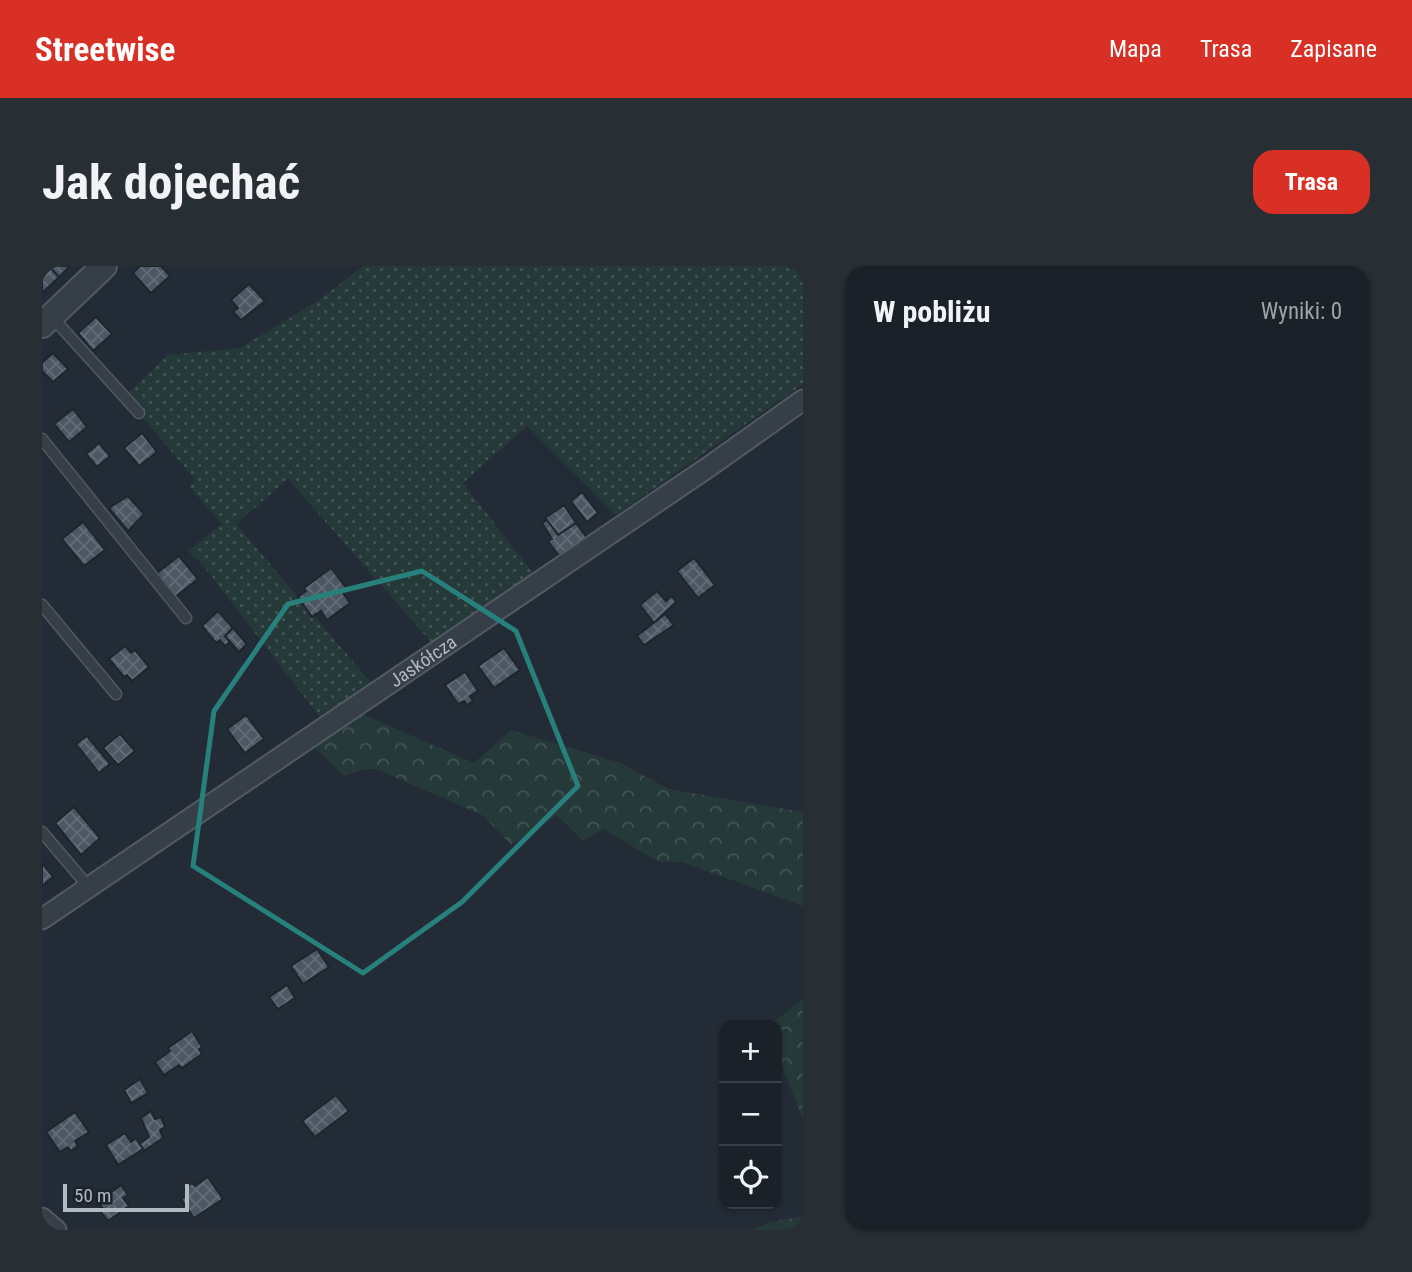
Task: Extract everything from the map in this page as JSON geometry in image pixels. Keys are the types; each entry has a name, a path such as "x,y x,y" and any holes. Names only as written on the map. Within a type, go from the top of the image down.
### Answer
{"street":[{"path":"47,321 104,266"},
{"name":"Jaskółcza","path":"42,919 710,466 803,400"},
{"path":"42,1218 56,1230"}],"lane":[{"path":"47,321 139,412"},
{"path":"42,439 186,618"},
{"path":"42,604 116,694"},
{"path":"42,832 88,886"}],"highlighted area":[{"path":"422,571 516,631 578,786 462,902 363,973 193,866 214,711 288,604"}],"green space":[{"path":"363,266 803,266 803,384 616,515 527,426 463,483 536,577 432,643 288,479 236,524 372,684 323,721 202,564 188,551 222,524 189,486 196,481 125,396 168,355 240,348 318,301"},
{"path":"353,710 474,763 511,730 620,763 669,789 803,812 803,906 682,862 659,862 603,829 583,841 557,815 511,845 484,816 376,769 365,769 344,776 308,741"},
{"path":"803,999 803,1119 782,1066 782,1020 776,1020"},
{"path":"803,1216 803,1230 752,1230 771,1222"}],"building":[{"path":"42,266 49,266 59,277 42,293"},
{"path":"49,266 70,266 59,277"},
{"path":"140,266 161,266 170,276 151,293 133,273"},
{"path":"249,284 265,301 241,320 233,312 238,308 231,300"},
{"path":"96,317 112,334 93,351 78,333"},
{"path":"53,353 68,369 53,382 42,371 42,363"},
{"path":"73,409 87,427 69,442 54,424"},
{"path":"142,433 157,452 139,466 124,448"},
{"path":"99,443 110,456 97,467 86,454"},
{"path":"582,492 598,513 587,522 571,501"},
{"path":"128,496 144,514 128,531 109,508"},
{"path":"564,505 576,523 558,535 545,518"},
{"path":"547,520 558,535 576,523 587,538 560,557 548,541 552,539 542,523"},
{"path":"83,522 105,550 84,566 62,539"},
{"path":"179,556 198,579 175,597 157,573"},
{"path":"694,558 715,585 698,598 677,571"},
{"path":"331,568 347,589 342,592 350,603 327,620 321,611 312,617 298,597 306,591 304,588"},
{"path":"657,591 666,601 672,596 676,602 654,623 640,605"},
{"path":"218,611 233,628 225,636 230,642 225,646 220,640 216,643 202,626"},
{"path":"665,614 674,625 644,645 637,636"},
{"path":"233,628 247,644 239,652 225,636"},
{"path":"125,646 131,653 135,650 149,667 132,681 127,675 124,677 109,659"},
{"path":"504,648 520,670 494,688 478,666"},
{"path":"465,672 478,691 470,696 473,701 467,705 464,701 458,704 445,685"},
{"path":"246,715 264,739 245,753 227,729"},
{"path":"120,734 135,751 118,765 103,748"},
{"path":"87,736 110,764 99,773 76,744"},
{"path":"74,807 100,838 81,855 55,823"},
{"path":"42,863 53,877 42,886"},
{"path":"317,949 329,967 303,984 291,966"},
{"path":"287,985 295,998 278,1009 269,997"},
{"path":"192,1031 202,1047 199,1049 202,1054 182,1068 179,1065 164,1075 155,1062 170,1051 168,1048"},
{"path":"140,1079 148,1093 131,1103 124,1090"},
{"path":"336,1095 349,1111 315,1137 302,1121"},
{"path":"151,1111 155,1119 161,1117 165,1127 160,1130 163,1138 138,1155 136,1153 143,1149 139,1144 149,1137 141,1118"},
{"path":"75,1112 89,1132 75,1141 78,1146 71,1151 68,1147 60,1152 46,1132"},
{"path":"125,1133 131,1142 136,1138 143,1149 118,1165 106,1145"},
{"path":"208,1177 223,1199 194,1218 181,1199 188,1194 184,1189 192,1183 195,1186"},
{"path":"121,1185 128,1195 123,1198 129,1206 108,1221 98,1202"}]}
